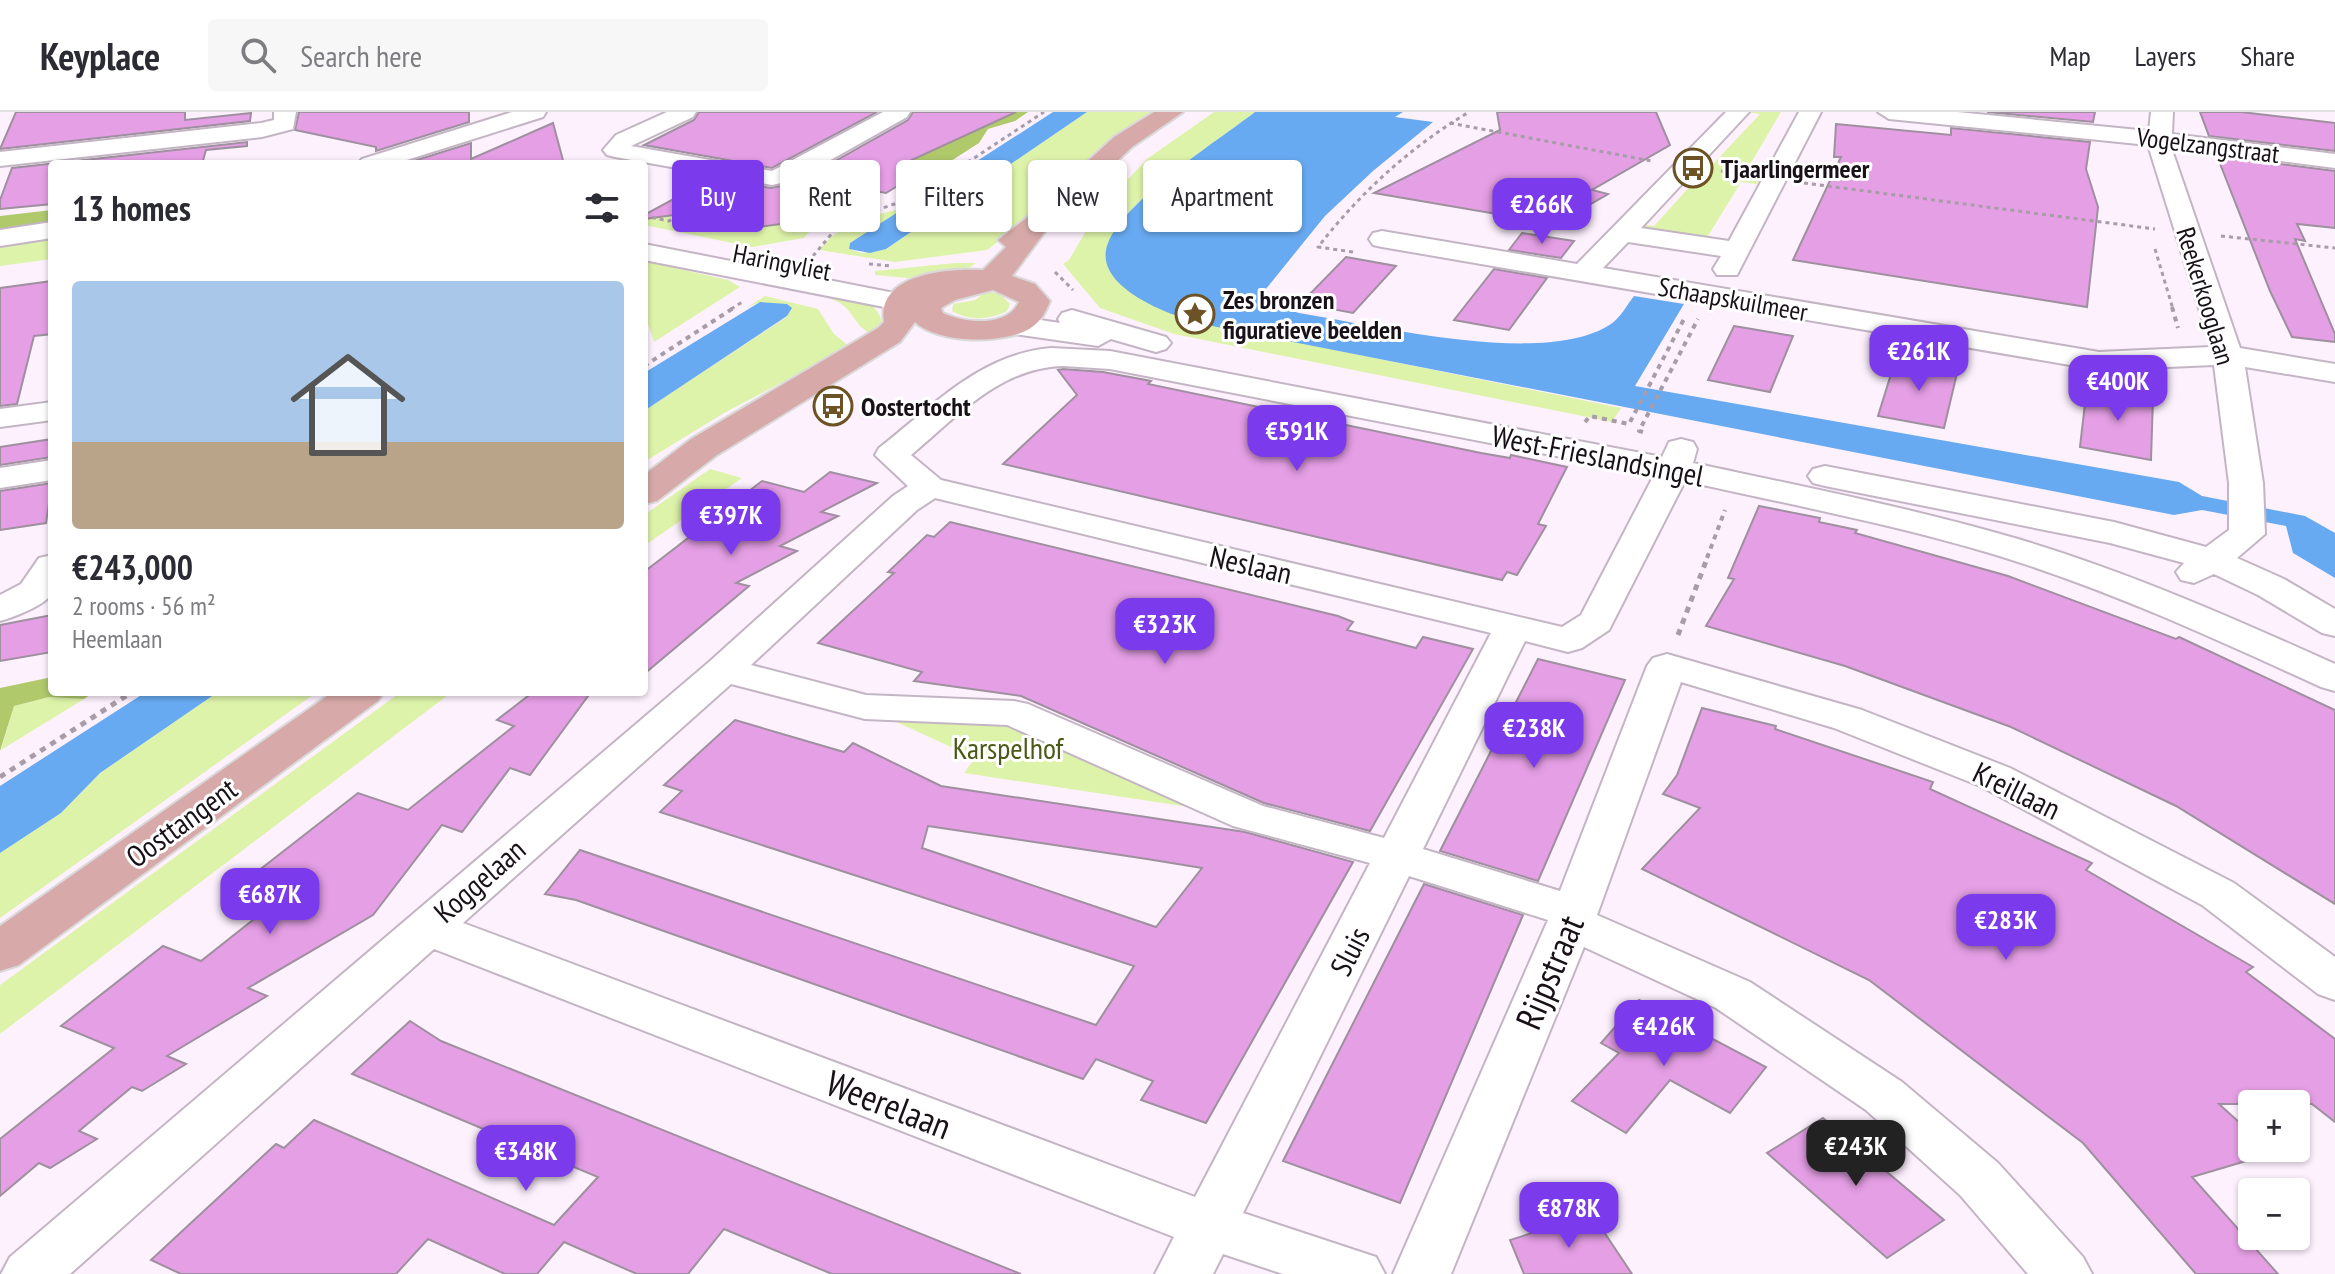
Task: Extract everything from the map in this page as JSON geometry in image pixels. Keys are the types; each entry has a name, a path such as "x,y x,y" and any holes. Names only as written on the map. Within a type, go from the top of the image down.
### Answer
{"main road":[{"path":"657,484 704,447 851,360 936,297 975,279 1024,244 1035,225 1123,142 1165,117"},
{"path":"1022,307 1028,272 1051,241 1165,117"},
{"path":"975,279 1022,307"},
{"path":"919,309 973,330 1022,307"},
{"path":"657,484 724,453 883,360 919,309"},
{"name":"Oosttangent","path":"0,952 356,696"}],"street":[{"path":"685,112 624,140 615,150 765,178 786,175 899,112"},
{"path":"1584,273 1738,112"},
{"path":"1622,233 1732,260 1810,112"},
{"name":"Vogelzangstraat","path":"1889,112 2160,139 2335,161"},
{"name":"Reekerkooglaan","path":"2162,112 2159,147 2228,355 2246,499 2247,534 2211,559"},
{"path":"387,160 531,114"},
{"path":"413,160 531,114"},
{"path":"0,159 129,154 262,130 285,118"},
{"name":"Haringvliet","path":"648,235 919,309"},
{"name":"Schaapskuilmeer","path":"1382,239 2099,361 2228,355 2335,373"},
{"name":"Haringvliet","path":"648,253 919,309"},
{"name":"West-Frieslandsingel","path":"1022,307 1156,343 1678,459 1735,482 2007,547 2156,600 2335,679"},
{"name":"West-Frieslandsingel","path":"1031,359 1072,357 1110,360 1678,459 1974,504 2114,533 2211,559 2271,587 2335,625"},
{"name":"Neslaan","path":"1031,359 999,369 891,455 929,487 1568,640 1596,622 1678,459"},
{"path":"0,418 48,412"},
{"path":"0,478 48,471"},
{"name":"Koggelaan","path":"30,1274 723,670 905,503 929,487"},
{"path":"2156,600 2211,559"},
{"path":"0,610 34,592 48,572"},
{"name":"Sluis","path":"1184,1274 1513,627"},
{"name":"Rijpstraat","path":"1422,1274 1572,917 1667,666"},
{"name":"Kreillaan","path":"1667,666 1848,719 1995,777 2218,894 2335,982"},
{"path":"723,670 865,707 1014,713 1248,816 1397,856 1572,917 1733,995 1884,1096 1979,1179 2063,1274"},
{"name":"Weerelaan","path":"425,927 1209,1226 1356,1274"}],"path":[{"path":"806,261 834,231 859,216 915,197 1044,112"},
{"path":"1354,252 1318,247 1347,208 1374,182 1450,123 1469,112"},
{"path":"1450,123 1576,149 1773,179 2103,225 2335,248"},
{"path":"648,217 669,221 713,195 739,193 765,178"},
{"path":"1631,422 1697,293"},
{"path":"648,363 749,298"},
{"path":"1642,425 1668,376"},
{"path":"1667,666 1735,482"},
{"path":"0,777 126,696"}],"green space":[{"path":"992,112 1028,112 1015,121 988,129 979,143 952,160 914,160"},
{"path":"1087,112 1153,112 1090,160 1028,160 1028,217 1012,231 1012,163"},
{"path":"1214,112 1255,112 1190,160 1147,159"},
{"path":"1746,112 1781,112 1748,168 1765,171 1757,184 1741,182 1708,236 1728,241 1724,245 1630,230 1636,224 1654,226 1701,174 1687,172 1696,162 1712,165 1760,114"},
{"path":"1143,163 1143,198 1127,215 1127,180"},
{"path":"48,210 48,224 0,230 0,216"},
{"path":"896,210 896,214 880,224 880,214"},
{"path":"648,212 672,217 672,231 648,226"},
{"path":"780,221 780,232 809,232 804,238 752,247 678,232 764,232 764,223"},
{"path":"838,232 867,232 850,243 849,249 862,253 886,249 911,232 1011,232 987,250 895,262 819,250"},
{"path":"1085,232 1115,232 1107,251 1109,266 1177,318 1621,408 1612,422 1174,334 1100,308 1063,264 1069,260"},
{"path":"48,238 48,260 0,266 0,244"},
{"path":"648,262 728,280 740,287 654,342 648,324"},
{"path":"976,263 918,279 875,275 875,271"},
{"path":"987,291 1001,295 1010,304 1007,311 980,318 952,311 953,304 975,300"},
{"path":"842,294 875,308 883,328 871,334 843,305 825,297"},
{"path":"765,296 818,309 834,334 850,347 724,413 648,460 648,408 788,316 760,302 746,308"},
{"path":"710,469 742,478 648,543 648,512"},
{"path":"48,678 48,696 88,696 84,699 49,697 14,706 0,751 0,688"},
{"path":"212,696 311,696 0,918 0,853 61,813 100,773"},
{"path":"396,696 447,696 0,1034 0,985"},
{"path":"49,697 84,699 1,750 14,706"},
{"name":"Karspelhof","path":"866,708 1014,713 1248,816 964,773 975,758"}],"water":[{"path":"1053,112 1087,112 1012,163 1012,160 979,160"},
{"path":"1255,112 1403,112 1395,117 1433,122 1373,171 1325,216 1261,295 1272,305 1299,313 1459,340 1504,343 1545,343 1582,337 1611,324 1634,296 1684,304 1635,386 2179,482 2202,496 2305,516 2335,533 2335,578 2293,553 2286,526 2202,510 2174,515 1207,325 1176,316 1123,287 1112,274 1106,259 1108,243 1114,232 1127,232 1127,215 1143,199 1143,232 1302,232 1302,160 1190,160"},
{"path":"896,213 896,232 911,232 886,249 870,253 849,249 850,243 867,232 880,232 880,224"},
{"path":"760,302 787,304 792,308 787,316 648,408 648,371"},
{"path":"140,696 212,696 100,773 61,813 0,853 0,786"}],"building":[{"path":"16,112 185,112 185,120 251,113 250,121 0,149"},
{"path":"299,112 469,112 469,122 376,151 376,147 295,130"},
{"path":"699,112 877,112 787,160 780,160 780,164 772,168 764,167 764,160 727,160 644,145 694,120"},
{"path":"913,112 1016,112 912,160 896,160 896,187 886,193 880,192 880,160 837,160 908,120"},
{"path":"1497,112 1656,112 1670,145 1592,190 1608,194 1556,224 1374,193 1500,130"},
{"path":"1987,112 2095,112 2093,122"},
{"path":"2200,112 2241,112 2335,123 2335,151 2209,136"},
{"path":"553,123 563,160 417,160 471,143 471,159"},
{"path":"1836,124 1951,135 1951,128 2090,142 2086,169 2098,207 2087,307 1793,260 1841,157 1834,157"},
{"path":"247,142 247,146 206,150 203,160 84,160"},
{"path":"2217,156 2335,171 2335,228 2297,224 2305,241 2295,239 2335,334 2335,342 2292,337 2270,291"},
{"path":"48,164 48,204 0,209 0,200 12,168"},
{"path":"780,186 780,224 764,226 764,187"},
{"path":"672,200 672,215 648,218 648,213"},
{"path":"1522,233 1574,241 1561,258 1509,250"},
{"path":"1346,257 1396,266 1353,313 1301,303"},
{"path":"1494,269 1547,278 1509,330 1454,320"},
{"path":"48,282 48,334 34,336 17,404 0,406 0,288"},
{"path":"1734,326 1793,336 1770,392 1708,380"},
{"path":"1896,358 1958,369 1944,428 1878,416"},
{"path":"1058,370 1103,372 1151,381 1148,384 1481,453 1510,458 1511,455 1567,467 1538,524 1546,526 1517,575 1507,572 1502,580 1003,464 1077,395"},
{"path":"2087,386 2153,397 2151,460 2080,447"},
{"path":"48,440 48,458 0,465 0,447"},
{"path":"830,472 877,483 821,512 838,516 780,546 797,551 736,583 749,586 648,671 648,569 762,481 804,492"},
{"path":"48,484 46,523 0,530 0,491"},
{"path":"1759,506 1820,518 1819,522 1857,530 1855,533 2008,576 2176,639 2179,637 2335,710 2335,904 2176,806 2011,727 1845,666 1706,626 1734,579 1728,578"},
{"path":"950,522 1338,616 1353,622 1347,630 1416,648 1423,637 1473,649 1370,831 1264,803 1021,696 914,681 922,672 818,643 894,573 888,572 927,535 934,537"},
{"path":"48,616 48,653 0,661 0,625"},
{"path":"1538,659 1625,680 1538,881 1440,851"},
{"path":"528,696 588,696 530,775 510,768 462,832 442,825 373,915 248,988 267,996 167,1056 186,1064 142,1091 132,1087 79,1131 97,1139 50,1168 39,1163 0,1196 0,1139 114,1048 61,1026 163,946 201,961 301,882 262,868 358,793 408,810 514,726 497,720"},
{"path":"1702,708 1776,726 1775,729 1933,782 1930,789 2092,863 2086,870 2253,967 2246,972 2335,1039 2335,1122 2310,1104 2310,1090 2238,1090 2238,1104 2219,1104 2238,1121 2238,1162 2243,1162 2192,1177 2238,1229 2238,1250 2257,1250 2278,1274 2196,1274 2083,1143 1869,980 1642,869 1700,808 1663,794 1677,775"},
{"path":"735,720 844,752 853,743 941,786 1245,832 1353,862 1206,1123 1141,1100 1153,1081 1096,1059 1083,1079 576,900 545,894 580,850 1096,1025 1134,966 660,812 682,791 664,785","holes":["928,826 1202,868 1156,927 922,848"]},
{"path":"1424,884 1523,915 1400,1203 1283,1161"},
{"path":"1639,1000 1766,1067 1730,1113 1670,1080 1626,1133 1572,1101 1619,1053 1601,1043"},
{"path":"410,1021 441,1041 1021,1274 832,1274 724,1229 688,1274 637,1274 564,1242 537,1274 505,1274 428,1239 396,1274 181,1274 151,1260 276,1144 284,1148 314,1120 554,1225 598,1177 352,1074"},
{"path":"1823,1118 1944,1220 1887,1258 1767,1153"},
{"path":"1592,1214 1632,1274 1524,1274 1510,1240"}],"place":[{"name":"Tjaarlingermeer","path":"1693,168"},
{"name":"Zes bronzen figuratieve beelden","path":"1195,314"},
{"name":"Oostertocht","path":"833,406"}]}
